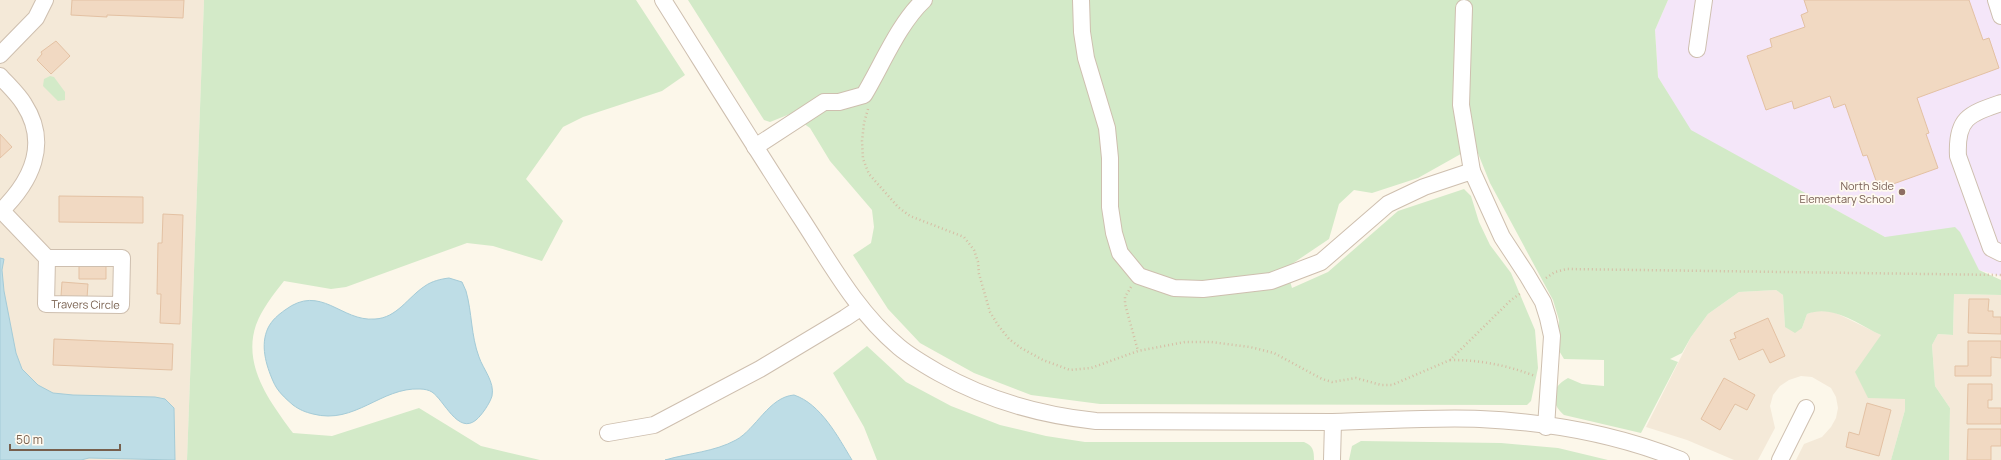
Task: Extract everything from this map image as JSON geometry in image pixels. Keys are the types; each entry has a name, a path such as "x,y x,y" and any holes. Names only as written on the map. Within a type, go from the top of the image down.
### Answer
{"street":[{"path":"0,55 36,18 45,0"},
{"path":"663,0 755,147 860,308 899,347 920,362 966,388 986,397 1025,410 1060,417 1096,421 1333,422 1480,419 1546,426 1596,435 1632,443 1681,460"},
{"path":"755,147 824,102 839,102 864,95 914,9 924,0"},
{"path":"1081,0 1082,32 1086,58 1107,128 1110,158 1110,206 1114,233 1120,253 1139,276 1174,288 1203,290 1271,281 1321,262 1388,204 1424,187 1472,171"},
{"path":"1697,49 1704,0"},
{"path":"1996,0 2001,16"},
{"path":"1464,8 1461,105 1472,171 1502,237 1543,302 1552,336 1546,426"},
{"path":"0,76 24,103 31,116 37,137 34,161 30,173 18,193 1,211 47,258"},
{"path":"2001,103 1974,113 1961,126 1957,141 1958,156 1991,248 2001,253"},
{"name":"Travers Circle","path":"47,258 122,258 121,305 46,304 47,258"},
{"path":"608,433 654,425 760,369 860,308"},
{"path":"1780,460 1806,408"},
{"path":"1332,460 1333,422"}],"path":[{"path":"864,95 868,110 864,123 862,141 864,159 869,174 898,207 910,216 964,237 967,240 974,250 978,262 978,274 990,312 998,326 1009,339 1020,348 1043,360 1070,370 1091,368 1138,351 1185,342 1211,342 1250,347 1285,358 1322,379 1332,382 1356,378 1380,385 1392,385 1434,365 1450,360 1475,360 1498,364 1550,382"},
{"path":"1450,360 1511,300 1556,272 1567,269 2001,275"},
{"path":"1138,351 1125,304 1125,297 1139,276"}],"shaded area":[{"path":"0,0 204,0 187,460 0,460"},
{"name":"North Side Elementary School","path":"1668,0 2001,0 2001,276 1914,253 1690,130 1658,77 1655,30"},
{"path":"1776,290 1783,295 1785,327 1802,328 1807,314 1818,310 1834,312 1881,335 1868,398 1905,398 1905,410 1891,460 1796,460 1804,444 1822,437 1831,427 1836,418 1838,408 1836,397 1831,388 1812,377 1801,376 1789,380 1780,386 1773,395 1770,406 1775,428 1758,460 1734,460 1687,440 1646,427 1691,337 1708,314 1739,292"},
{"path":"1954,294 2001,295 2001,460 1949,460 1950,408 1935,386 1932,345 1938,334 1953,335"}],"green space":[{"path":"204,0 636,0 685,75 662,91 583,117 563,127 526,179 563,221 542,261 493,246 467,243 346,287 331,289 284,281 261,313 256,325 253,340 253,355 256,369 268,396 293,433 332,436 419,408 481,446 540,460 187,460"},
{"path":"688,0 1668,0 1655,30 1658,77 1691,130 1885,237 1955,227 1960,232 1979,270 2001,280 2001,295 1954,294 1953,335 1938,334 1932,345 1935,386 1950,408 1949,460 1891,460 1905,410 1905,399 1868,398 1855,372 1881,335 1836,313 1826,312 1807,314 1802,328 1795,333 1785,327 1783,295 1776,290 1739,292 1708,314 1691,337 1682,353 1670,359 1678,362 1641,433 1564,415 1559,410 1554,400 1555,390 1568,378 1582,384 1604,386 1604,360 1564,359 1558,349 1559,320 1553,300 1490,183 1475,146 1418,178 1372,193 1354,190 1339,204 1329,239 1286,268 1292,288 1328,272 1398,211 1464,189 1471,196 1479,222 1490,245 1511,273 1535,330 1538,368 1531,401 1527,405 1100,404 1031,395 974,373 920,343 888,309 853,255 871,243 874,227 872,210 830,161 810,128 790,114 770,122 764,120"},
{"path":"50,76 54,77 65,92 65,100 58,101 43,86 44,79"},
{"path":"867,346 906,382 951,406 1000,425 1046,436 1085,442 1304,442 1312,449 1314,460 877,460 864,427 833,373"},
{"path":"1361,441 1501,443 1558,448 1608,460 1349,460 1352,446"}],"water":[{"path":"0,258 4,259 2,270 4,291 16,353 22,369 38,385 53,393 73,395 155,397 165,399 174,408 175,460 89,458 81,460 0,460"},
{"path":"449,278 462,282 466,291 476,349 492,386 491,399 476,420 469,423 463,423 457,420 437,396 431,391 425,389 406,390 342,414 328,416 313,414 300,410 293,405 275,385 266,362 264,341 270,325 275,318 285,310 298,303 309,300 320,302 363,318 383,318 396,311 428,284 437,280"},
{"path":"794,395 804,399 821,413 835,432 852,460 665,460 710,450 736,440 750,429 777,401"}],"building":[{"path":"72,0 184,0 183,18 71,15"},
{"path":"1804,0 1969,0 1983,40 1989,38 1999,68 1917,98 1929,133 1926,134 1938,168 1879,189 1867,155 1863,156 1845,104 1834,108 1830,96 1794,109 1792,101 1766,110 1747,56 1772,47 1770,39 1805,27 1801,15 1808,12"},
{"path":"56,41 70,56 51,74 37,60 42,54 41,52"},
{"path":"0,134 12,147 0,158"},
{"path":"59,196 143,197 143,223 59,222"},
{"path":"163,214 183,215 180,324 160,323 161,294 157,294 158,243 162,243"},
{"path":"79,265 106,265 106,279 79,279"},
{"path":"62,282 88,284 87,298 61,296"},
{"path":"1969,299 1989,299 1988,311 1993,311 1993,317 2001,317 2001,334 1968,333"},
{"path":"1768,318 1785,356 1770,363 1763,349 1739,360 1730,340 1736,338 1734,333"},
{"path":"54,339 173,344 172,370 53,365"},
{"path":"1968,341 2001,341 2001,358 1991,357 1991,376 1955,376 1955,366 1968,366"},
{"path":"1724,378 1755,395 1747,410 1735,404 1720,430 1701,419"},
{"path":"1968,384 1992,384 1992,400 1988,400 1988,408 2001,408 2001,424 1967,424"},
{"path":"1867,403 1891,410 1879,456 1846,447 1849,432 1859,435"},
{"path":"1968,429 2001,429 2001,446 1991,446 1991,460 1967,460"}],"place":[{"name":"North Side Elementary School","path":"1902,192"}]}
